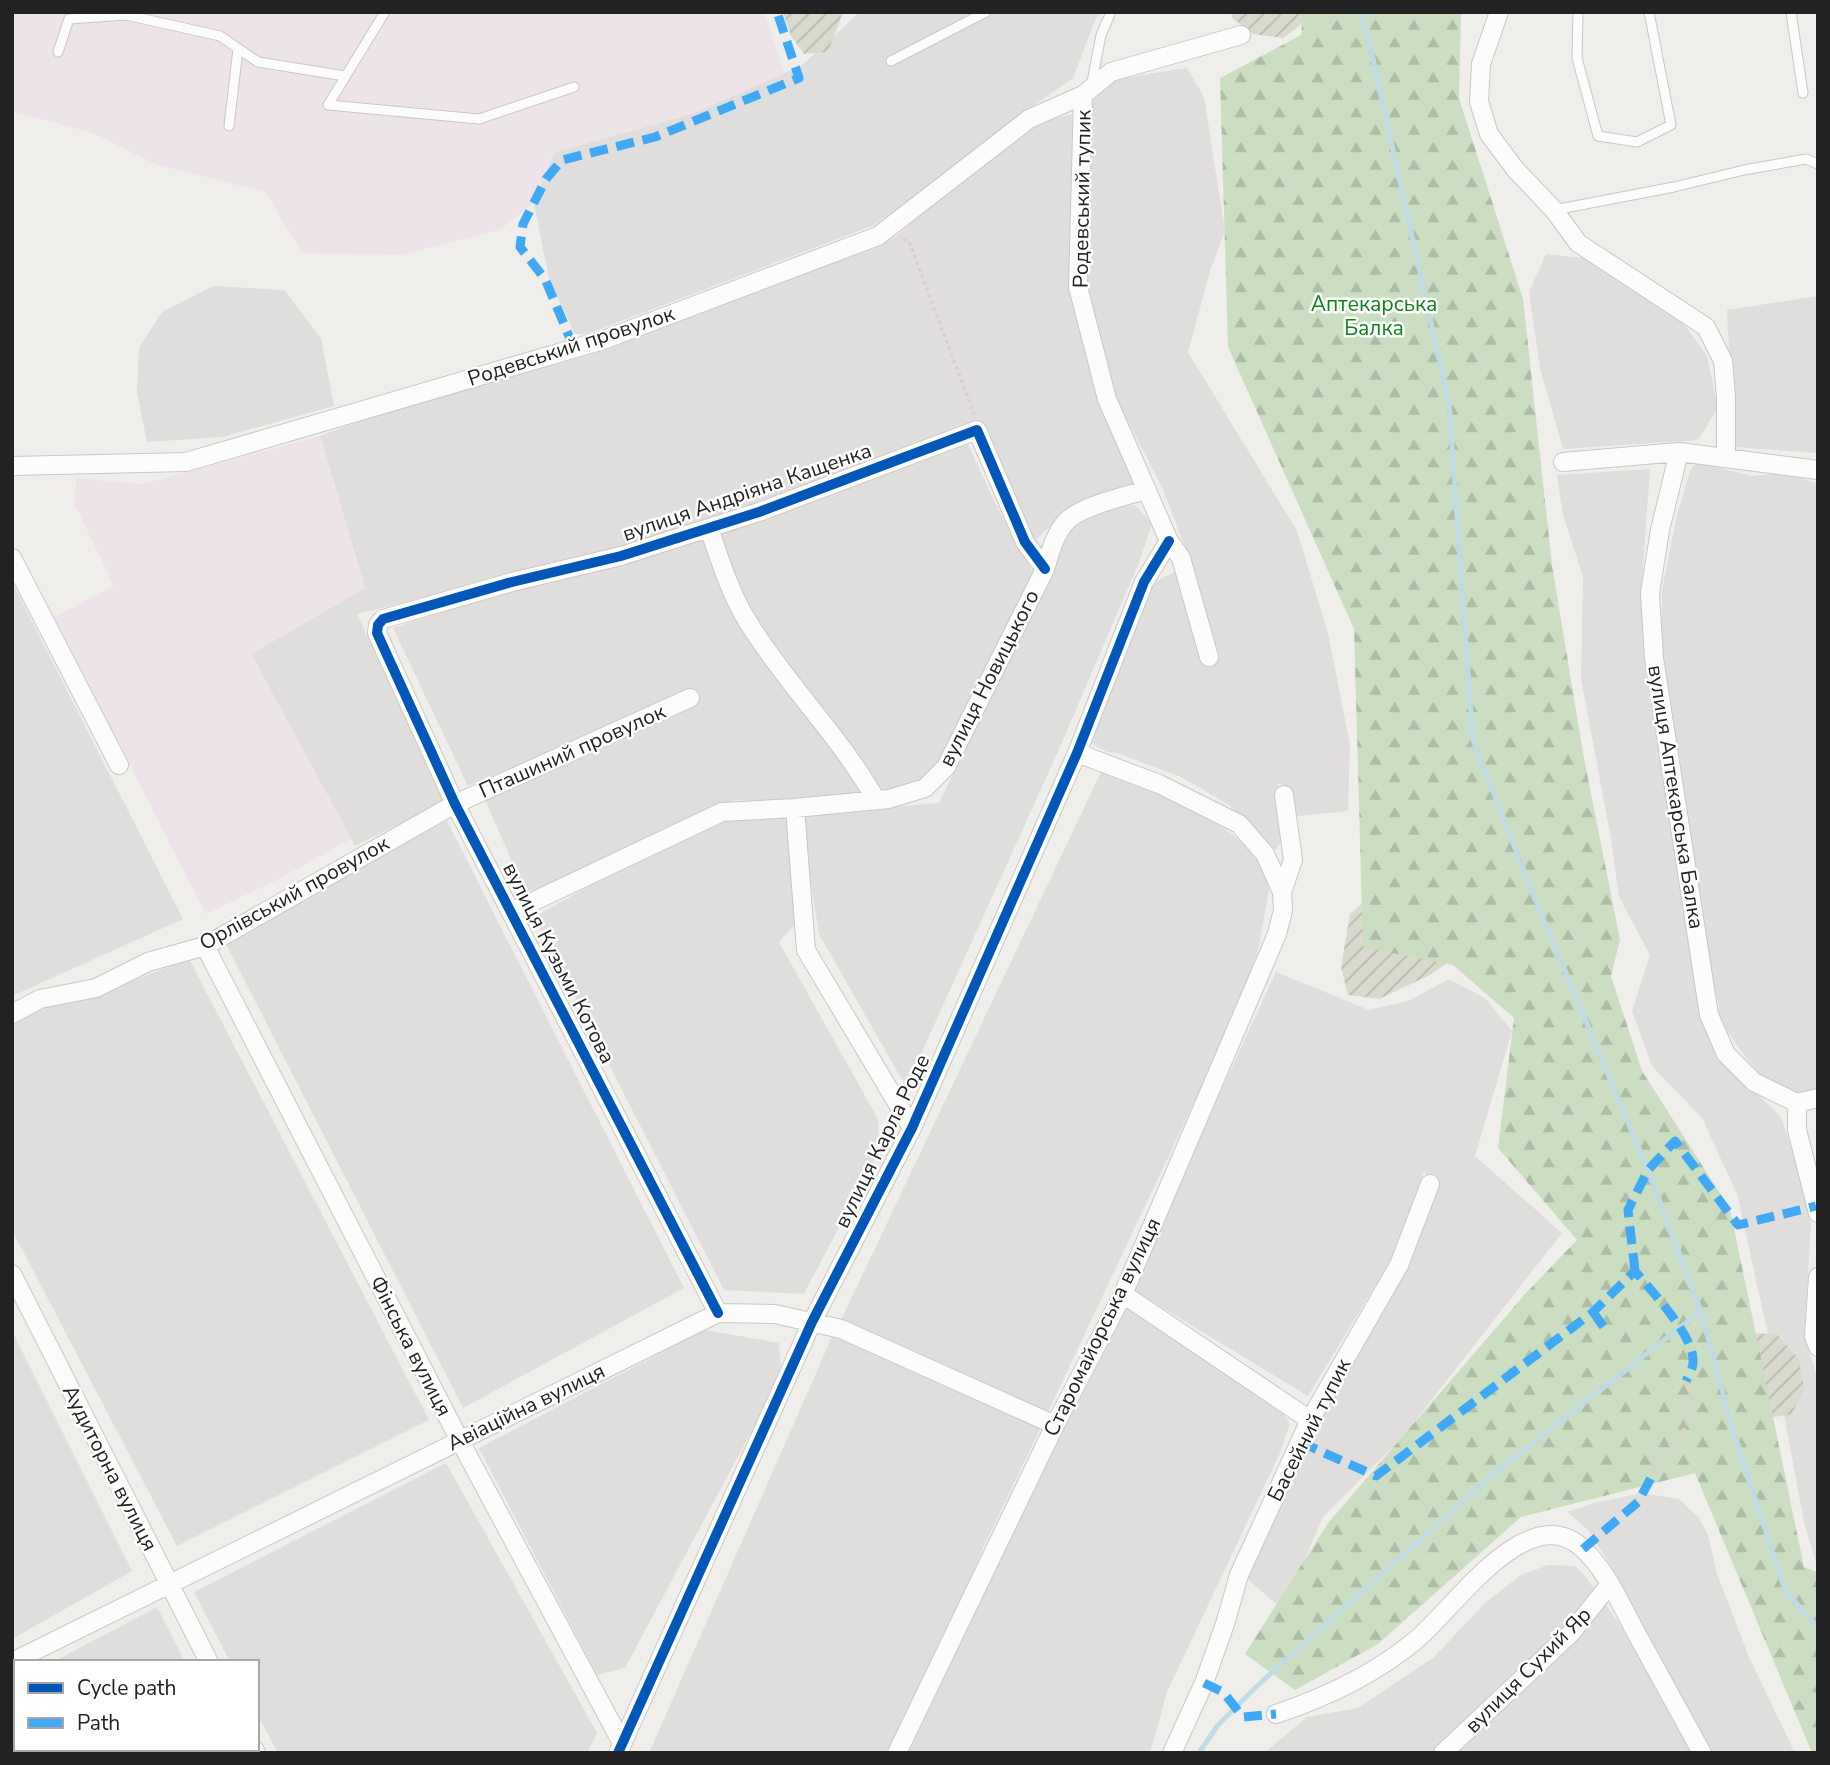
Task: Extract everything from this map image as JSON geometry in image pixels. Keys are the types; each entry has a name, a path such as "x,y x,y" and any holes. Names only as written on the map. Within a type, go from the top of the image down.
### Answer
{"street":[{"path":"1499,12 1481,64 1479,102 1489,134 1515,169 1554,210 1578,243 1706,327 1723,361 1726,458"},
{"name":"Родевський провулок","path":"12,466 186,462 603,340 878,236 1029,119 1087,92 1111,72 1241,35"},
{"name":"Родевський тупик","path":"1087,92 1079,287 1107,399 1169,541 1181,558 1209,657"},
{"path":"977,430 1025,542 1045,569"},
{"name":"вулиця Андріяна Кащенка","path":"378,625 383,619 396,615 512,582 621,556 759,512 977,430"},
{"path":"1563,462 1679,452 1818,470"},
{"name":"вулиця Аптекарська Балка","path":"1679,452 1660,530 1650,593 1654,658 1709,1016 1726,1054 1754,1082 1797,1103"},
{"name":"вулиця Новицького","path":"511,912 722,812 889,799 925,788 946,767 1045,569 1055,540 1066,520 1106,500 1147,490"},
{"path":"709,528 725,575 747,620 782,671 860,771 876,800"},
{"name":"вулиця Карла Роде","path":"620,1748 812,1322 912,1128 1077,753 1144,582 1169,541"},
{"path":"12,558 119,765"},
{"name":"вулиця Кузьми Котова","path":"378,625 377,633 455,804 718,1313"},
{"name":"Пташиний провулок","path":"455,804 690,698"},
{"name":"Старомайорська вулиця","path":"897,1753 1055,1425 1123,1294 1277,934 1283,910 1282,892 1265,853 1239,824 1159,784 1077,753"},
{"name":"Старомайорська вулиця","path":"1282,892 1293,860 1284,795"},
{"name":"Орлівський провулок","path":"12,1014 40,999 96,988 148,962 205,946 455,804"},
{"path":"795,808 806,950 912,1128"},
{"name":"Фінська вулиця","path":"205,946 620,1748"},
{"path":"1818,1098 1797,1103 1797,1130 1818,1213"},
{"name":"Басейний тупик","path":"1172,1753 1204,1683 1226,1624 1239,1575 1310,1420 1399,1265 1430,1184"},
{"name":"Аудиторна вулиця","path":"12,1274 208,1660"},
{"path":"1818,1277 1814,1336 1818,1347"},
{"path":"1123,1294 1310,1420"},
{"name":"Авіаційна вулиця","path":"16,1660 718,1313 775,1314 841,1329 1055,1425"},
{"name":"вулиця Сухий Яр","path":"1276,1714 1315,1702 1358,1681 1417,1640 1496,1560 1524,1542 1553,1536 1570,1539 1583,1549 1610,1584 1702,1753"},
{"name":"вулиця Сухий Яр","path":"1443,1753 1571,1633 1610,1584"}],"lane":[{"path":"385,12 328,104 479,119 574,88"},
{"path":"891,61 986,12"},
{"path":"1087,92 1101,35 1111,12"},
{"path":"1578,12 1577,58 1598,136 1637,142 1671,125 1649,12"},
{"path":"1791,12 1803,93"},
{"path":"58,52 69,19 126,15 220,36 258,62 345,76"},
{"path":"229,126 238,49"},
{"path":"1554,210 1806,159 1818,164"}],"path":[{"path":"878,236 909,241 973,408 977,430"},
{"path":"1653,1474 1654,1458 1679,1437 1695,1410 1686,1381"}],"shaded area":[{"path":"12,12 764,12 785,73 692,114 554,152 534,203 500,230 401,255 302,253 265,192 155,164 92,133 12,111"},
{"path":"783,12 843,12 828,52 804,54 791,36"},
{"path":"860,12 1104,12 1096,18 1073,78 1023,113 947,174 872,226 587,334 575,334 549,279 534,203 554,152 692,114 802,65"},
{"path":"1231,12 1318,12 1283,38 1253,34 1232,18"},
{"path":"1187,68 1204,97 1225,231 1210,271 1188,352 1297,531 1328,633 1350,745 1348,811 1297,816 1288,787 1278,783 1283,841 1275,850 1229,805 1181,777 1117,753 1107,752 1089,742 1152,586 1162,578 1177,571 1205,662 1220,659 1188,555 1163,489 1116,398 1084,286 1093,100 1116,79"},
{"path":"1072,114 1071,286 1135,484 1065,513 1032,543 979,421 756,504 621,550 357,614 444,802 355,846 251,654 365,588 320,436 369,418 603,347 874,247 894,238 987,159 1036,123"},
{"path":"1546,254 1583,258 1639,290 1682,321 1707,356 1718,408 1698,440 1563,449 1540,368 1529,292"},
{"path":"213,286 284,290 321,338 334,406 222,437 147,442 137,393 139,348 162,312"},
{"path":"1818,296 1818,453 1734,447 1727,310"},
{"path":"320,436 365,588 251,654 351,839 277,880 206,914 54,617 114,586 75,505 76,478 142,484"},
{"path":"967,442 996,505 1037,580 944,758 923,780 889,794 795,802 735,800 708,808 566,879 525,892 484,797 693,691 468,786 393,628"},
{"path":"1701,463 1752,476 1796,476 1818,484 1818,1090 1797,1095 1763,1077 1725,1028 1719,1014 1661,651 1662,590 1677,515 1690,471 1694,465"},
{"path":"1650,469 1641,595 1646,676 1702,1015 1719,1058 1781,1117 1797,1164 1811,1225 1804,1336 1818,1379 1818,1570 1804,1522 1773,1357 1737,1194 1702,1118 1652,1066 1632,1011 1650,955 1619,897 1581,679 1583,577 1563,515 1557,475"},
{"path":"1135,505 1152,523 1140,560 1060,747 906,1087 819,934 800,815 939,803 1072,526 1107,507"},
{"path":"12,582 183,919 12,996"},
{"path":"1102,770 1153,791 1232,834 1258,857 1269,889 1260,941 1246,992 1048,1412 841,1320"},
{"path":"722,815 787,815 795,924 779,942 878,1119 879,1151 804,1294 724,1290 534,917 682,834"},
{"path":"447,821 684,1288 463,1408 224,940"},
{"path":"1389,880 1466,950 1430,975 1379,999 1348,995 1341,967 1350,914"},
{"path":"189,959 429,1420 177,1546 12,1230 12,1021 44,1003 104,992"},
{"path":"1276,972 1369,1010 1408,1001 1449,979 1485,998 1512,1031 1475,1156 1562,1233 1402,1438 1323,1517 1283,1610 1243,1575 1293,1458 1438,1184 1424,1172 1392,1258 1308,1396 1130,1288"},
{"path":"1123,1302 1278,1404 1290,1424 1279,1455 1167,1692 1150,1753 908,1753 1007,1540"},
{"path":"705,1330 779,1343 781,1376 625,1668 597,1675 479,1448"},
{"path":"835,1330 1041,1427 984,1546 953,1620 887,1753 649,1753"},
{"path":"12,1331 132,1571 12,1639"},
{"path":"1745,1333 1777,1334 1799,1359 1804,1389 1792,1414 1763,1419"},
{"path":"446,1463 597,1733 587,1753 278,1753 259,1718 259,1660 229,1660 194,1592"},
{"path":"1641,1493 1679,1499 1699,1518 1708,1535 1717,1574 1749,1657 1795,1753 1709,1753 1614,1571 1589,1531 1567,1512"},
{"path":"1548,1565 1575,1566 1587,1578 1622,1628 1693,1753 1264,1753 1307,1717 1358,1708 1434,1657 1485,1603 1521,1575"},
{"path":"157,1607 184,1660 57,1660"},
{"path":"14,1682 14,1751 231,1753 12,1753"}],"green space":[{"name":"Аптекарська Балка","path":"1303,12 1461,12 1459,98 1523,299 1552,565 1583,753 1620,940 1611,976 1642,1071 1730,1209 1804,1567 1818,1572 1818,1753 1812,1753 1695,1473 1521,1517 1378,1644 1295,1690 1245,1654 1328,1523 1526,1293 1577,1240 1498,1148 1514,1018 1453,965 1363,947 1354,629 1228,347 1220,78 1301,35"}],"waterway":[{"path":"1360,12 1368,36 1449,403 1473,740 1531,889 1648,1170 1701,1311 1732,1427 1785,1590 1818,1628"},
{"path":"1199,1753 1218,1725 1257,1686 1494,1474 1701,1311"}],"marked path":[{"path":"574,348 545,279 520,247 523,224 546,179 562,160 655,137 799,78 777,12"},
{"path":"1635,1271 1628,1210 1648,1170 1675,1141 1738,1225 1816,1206"},
{"path":"1300,1442 1376,1476 1593,1312 1635,1271 1670,1313 1686,1338 1693,1363 1686,1381"},
{"path":"1593,1312 1608,1333"},
{"path":"1583,1549 1638,1502 1653,1474"},
{"path":"1204,1683 1223,1692 1243,1717 1276,1714"}],"cycle path":[{"path":"718,1313 455,804 377,633 378,625 383,619 512,582 621,556 759,512 977,430 1025,542 1045,569"},
{"path":"618,1753 812,1322 912,1128 1077,753 1144,582 1169,541"}]}
